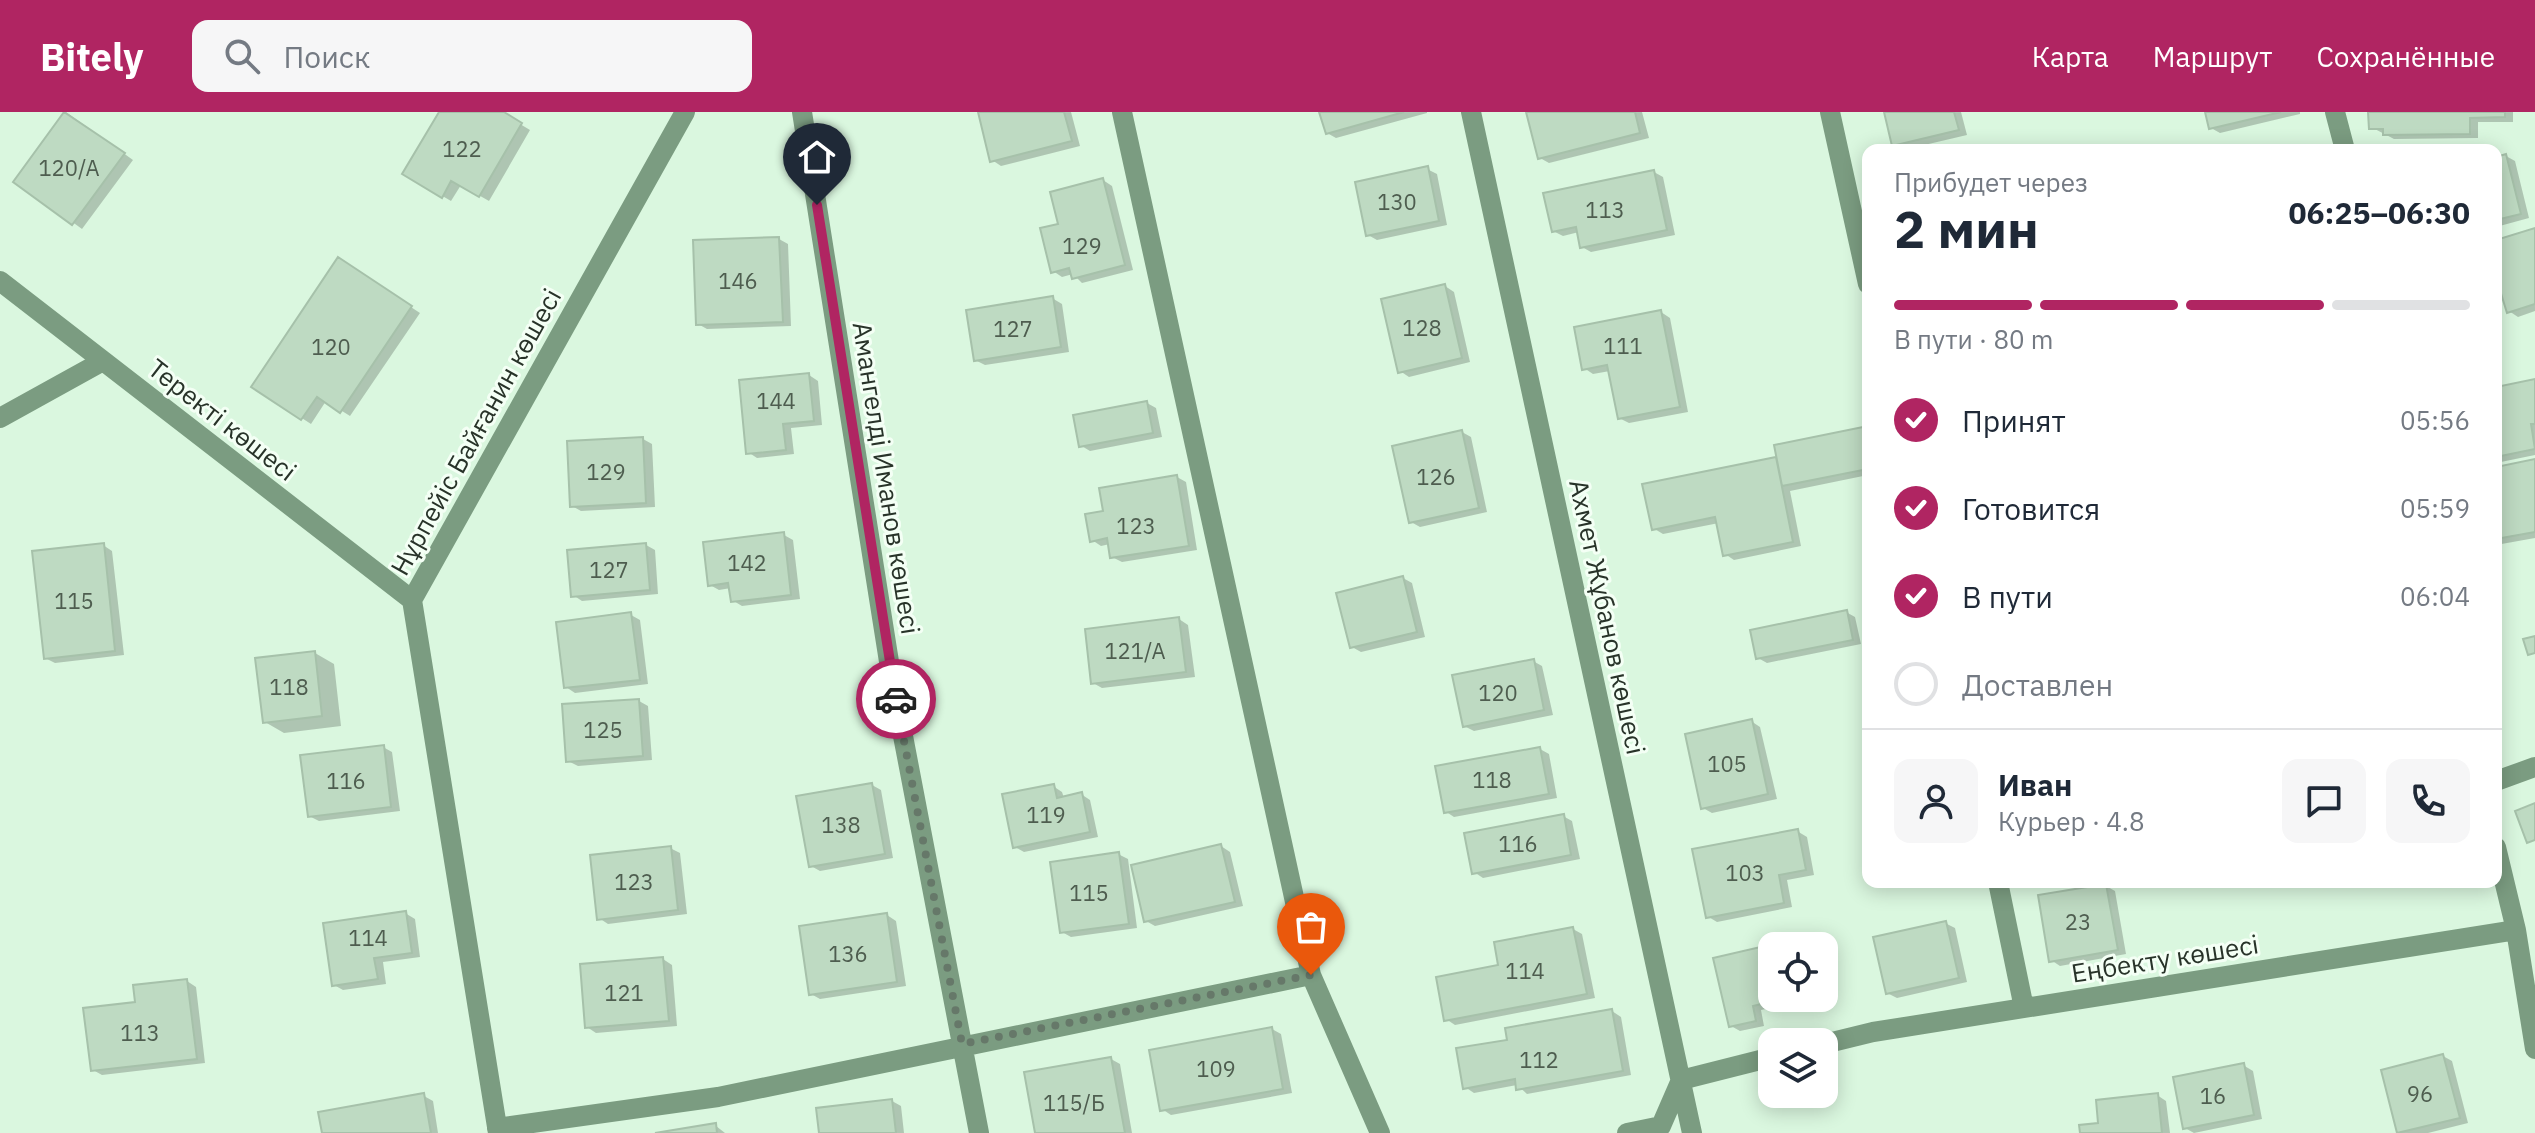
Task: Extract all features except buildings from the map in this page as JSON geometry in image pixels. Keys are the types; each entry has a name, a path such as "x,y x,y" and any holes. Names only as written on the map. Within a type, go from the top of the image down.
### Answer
{"street":[{"name":"Нұрпейіс Байғанин көшесі","path":"498,1131 412,600 685,112"},
{"name":"Амангелді Иманов көшесі","path":"802,112 890,668 979,1133"},
{"path":"1122,112 1311,975 1380,1133"},
{"name":"Ахмет Жұбанов көшесі","path":"1471,112 1692,1133"},
{"path":"1830,112 1862,257"},
{"path":"2335,112 2343,144"},
{"name":"Теректі көшесі","path":"0,281 412,600"},
{"path":"0,418 103,361"},
{"path":"2502,779 2535,767"},
{"path":"2502,872 2516,930 2535,1049"},
{"path":"1999,888 2024,1008"},
{"name":"Еңбекту көшесі","path":"1838,1041 1873,1032 2516,930"},
{"path":"498,1131 718,1097 962,1044 1311,975"},
{"path":"1627,1133 1661,1126 1681,1080 1758,1061"}],"way so far":[{"path":"896,699 962,1044 1311,975"}],"route":[{"path":"817,205 896,699"}]}
